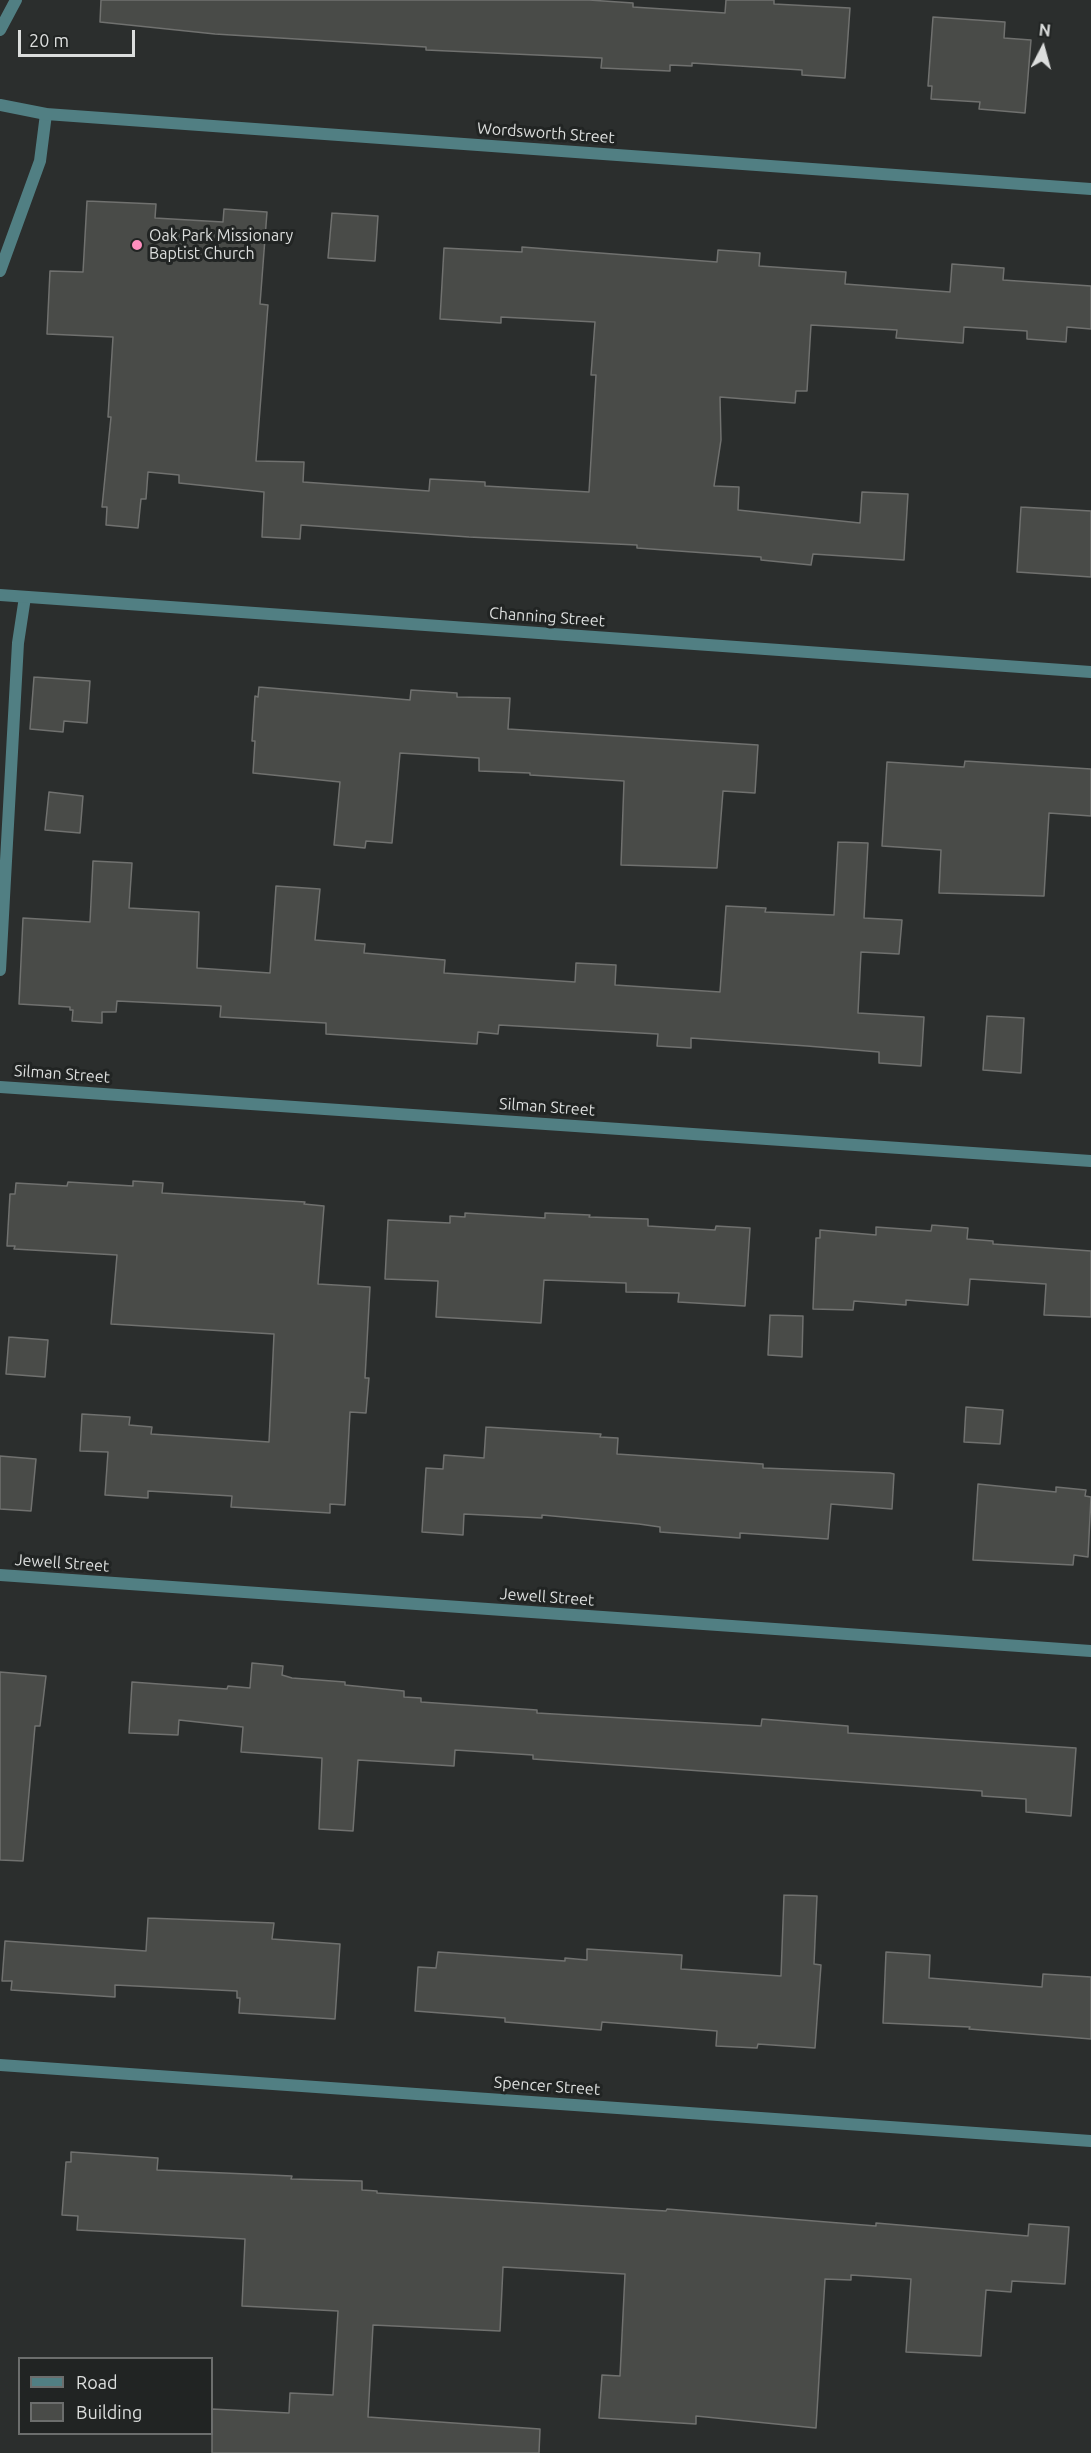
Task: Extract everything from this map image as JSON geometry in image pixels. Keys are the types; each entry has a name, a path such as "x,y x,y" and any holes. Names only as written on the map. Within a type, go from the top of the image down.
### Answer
{"street":[{"path":"0,30 16,0"},
{"name":"Wordsworth Street","path":"0,105 46,114 1091,189"},
{"path":"0,271 40,161 46,114"},
{"name":"Channing Street","path":"0,595 1091,672"},
{"path":"0,970 18,643 25,597"},
{"name":"Silman Street","path":"0,1086 1091,1161"},
{"name":"Jewell Street","path":"0,1575 1091,1651"},
{"name":"Spencer Street","path":"0,2065 1091,2140"}],"building":[{"path":"101,0 589,0 633,3 633,7 725,13 726,0 774,0 774,4 850,8 845,78 802,75 802,70 692,63 692,66 670,65 670,71 601,68 602,58 426,50 426,47 215,34 100,22"},
{"path":"933,17 1005,22 1004,38 1031,40 1025,113 979,109 980,102 931,99 932,86 928,86"},
{"path":"87,201 156,204 155,218 223,222 224,209 267,212 260,304 268,305 256,461 304,462 303,482 429,491 430,479 485,482 485,486 589,492 596,375 591,375 595,322 501,317 501,323 440,319 444,248 522,252 522,247 717,262 718,250 760,253 759,266 846,272 845,284 950,292 952,264 1004,268 1003,280 1091,286 1091,329 1067,327 1066,342 1027,339 1027,331 964,327 963,343 896,338 897,330 811,325 807,391 796,391 795,403 720,397 721,440 714,486 739,487 738,510 860,523 862,492 908,494 904,560 813,554 811,565 761,560 761,557 637,548 637,545 469,537 301,525 300,539 262,537 264,492 179,483 179,475 148,472 146,499 141,499 138,528 106,525 107,507 102,507 111,417 108,417 113,337 47,334 50,271 83,272"},
{"path":"332,213 378,216 375,261 328,258"},
{"path":"1021,507 1091,511 1091,577 1017,572"},
{"path":"34,677 90,681 87,723 64,721 63,732 30,729"},
{"path":"259,687 410,700 411,690 457,693 457,697 510,698 508,729 758,745 755,793 723,791 717,868 621,865 624,781 479,771 479,758 400,753 392,843 366,841 365,848 334,845 340,782 253,773 255,741 252,741 255,696 258,697"},
{"path":"965,761 1091,769 1091,816 1049,813 1044,896 939,893 941,850 882,846 887,762 964,767"},
{"path":"49,792 83,796 80,833 45,830"},
{"path":"838,842 868,843 864,918 902,920 899,954 861,952 858,1013 924,1017 921,1066 879,1063 879,1052 807,1046 691,1038 691,1048 657,1046 658,1034 499,1025 498,1034 478,1032 477,1044 326,1034 326,1023 220,1017 221,1006 117,1001 116,1012 102,1012 102,1023 72,1021 73,1010 70,1010 70,1007 19,1004 23,918 90,922 93,861 132,863 129,908 199,912 197,968 270,973 276,886 320,889 315,940 365,944 364,953 445,960 444,973 575,982 576,963 616,965 615,985 720,992 726,906 766,908 765,912 834,915"},
{"path":"987,1016 1024,1018 1021,1073 983,1070"},
{"path":"133,1181 163,1183 162,1193 305,1202 304,1204 324,1206 318,1284 370,1287 365,1378 369,1378 366,1413 350,1412 345,1505 330,1504 330,1513 231,1507 232,1496 148,1491 148,1498 105,1495 108,1452 80,1451 82,1414 130,1417 129,1425 152,1427 151,1434 269,1442 274,1334 111,1324 117,1255 14,1249 15,1246 7,1246 10,1194 15,1194 16,1183 67,1186 68,1182 133,1186"},
{"path":"465,1213 545,1218 545,1213 590,1215 589,1217 648,1219 648,1226 715,1230 716,1226 750,1228 745,1306 678,1302 679,1293 626,1292 626,1283 544,1280 541,1323 436,1317 438,1281 385,1279 388,1220 450,1223 450,1216 465,1217"},
{"path":"932,1225 968,1228 967,1239 993,1241 993,1244 1091,1251 1091,1317 1044,1315 1046,1284 970,1279 968,1305 906,1300 906,1305 854,1301 853,1310 813,1309 816,1238 820,1238 820,1230 876,1235 876,1227 931,1231"},
{"path":"770,1315 803,1316 802,1357 768,1355"},
{"path":"9,1337 48,1340 45,1377 6,1374"},
{"path":"966,1407 1003,1410 1000,1444 964,1442"},
{"path":"486,1427 601,1434 600,1437 618,1438 617,1454 763,1464 763,1468 890,1473 894,1474 892,1509 831,1504 828,1539 740,1533 740,1538 660,1532 660,1527 542,1515 542,1518 464,1514 463,1535 422,1532 426,1468 443,1469 444,1455 484,1458"},
{"path":"0,1456 36,1459 31,1511 0,1509"},
{"path":"978,1484 1056,1492 1056,1487 1086,1490 1085,1496 1091,1497 1088,1557 1074,1555 1073,1565 973,1560"},
{"path":"252,1663 283,1666 282,1675 292,1678 345,1682 345,1685 404,1691 404,1697 421,1698 421,1702 537,1710 537,1713 761,1726 762,1719 848,1726 848,1733 1076,1748 1071,1816 1026,1812 1026,1799 982,1796 982,1791 533,1759 533,1755 455,1750 454,1766 358,1760 353,1831 319,1829 322,1758 241,1752 243,1727 179,1720 178,1735 129,1733 132,1682 227,1689 228,1686 250,1688"},
{"path":"0,1672 46,1676 40,1726 35,1726 23,1861 0,1860"},
{"path":"784,1895 817,1896 814,1964 821,1965 815,2048 758,2044 757,2048 716,2046 717,2031 602,2022 601,2030 505,2022 505,2018 415,2011 418,1967 436,1968 438,1952 565,1961 565,1958 587,1960 587,1949 682,1955 681,1969 781,1976"},
{"path":"148,1918 274,1923 272,1939 340,1944 335,2019 239,2013 240,1998 237,1998 237,1991 115,1985 115,1997 11,1990 12,1981 2,1981 5,1941 146,1951"},
{"path":"886,1952 930,1955 929,1978 1042,1987 1043,1974 1091,1977 1091,2039 969,2029 970,2027 883,2023"},
{"path":"71,2152 158,2158 157,2170 292,2176 291,2179 362,2181 362,2190 377,2191 377,2193 666,2211 667,2209 1028,2236 1029,2224 1069,2227 1065,2284 1012,2281 1011,2292 986,2290 981,2356 906,2352 911,2279 851,2275 851,2280 825,2279 816,2428 696,2416 696,2424 599,2418 602,2375 620,2376 625,2274 503,2267 500,2331 373,2325 368,2417 540,2429 539,2453 212,2453 213,2409 289,2413 290,2393 333,2395 338,2311 242,2306 245,2239 77,2230 78,2216 62,2215 66,2162 71,2162"}],"place":[{"name":"Oak Park Missionary Baptist Church","path":"137,245"}]}
